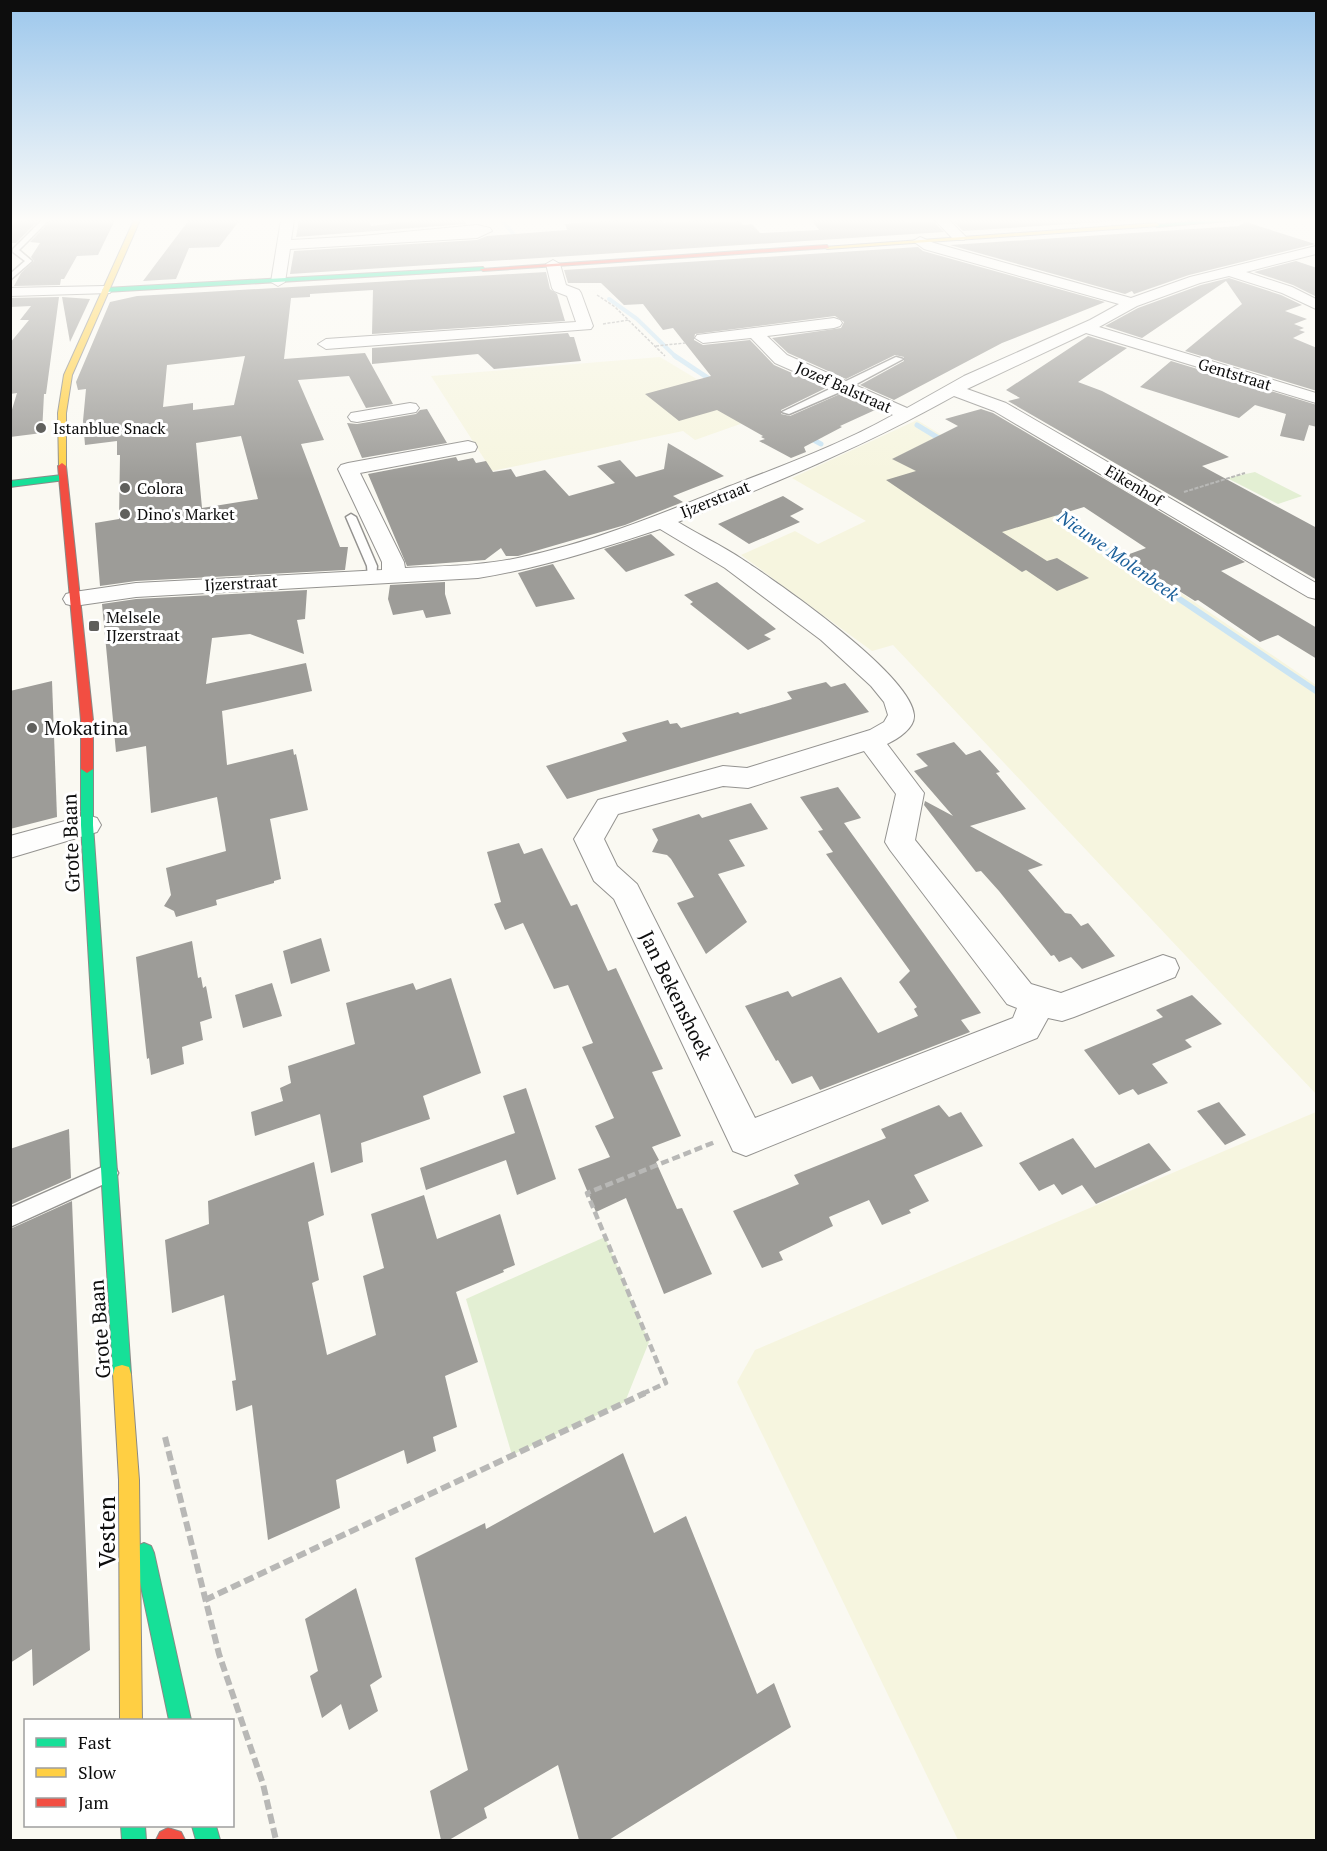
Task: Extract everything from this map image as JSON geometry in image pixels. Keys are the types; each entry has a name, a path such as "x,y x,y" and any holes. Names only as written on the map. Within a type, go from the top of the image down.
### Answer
{"main road":[{"name":"Grote Baan","path":"98,306 64,385 60,429 62,471 87,720 87,825 129,1480"},
{"path":"10,473 62,471"},
{"path":"10,484 62,471"},
{"name":"Vesten","path":"129,1480 131,1719"},
{"name":"Vesten","path":"129,1480 180,1719"},
{"path":"168,1840 173,1840"}],"street":[{"path":"326,344 585,326 578,306"},
{"name":"Ijzerstraat","path":"74,599 136,590 478,571 518,565 565,553 662,521 806,463 908,415 1001,365 1085,328 1126,306"},
{"path":"703,338 834,323"},
{"name":"Gentstraat","path":"1085,328 1317,398"},
{"name":"Jozef Balstraat","path":"755,333 781,359 908,415"},
{"name":"Eikenhof","path":"953,390 1000,407 1314,596"},
{"path":"357,417 410,408"},
{"path":"384,412 407,458"},
{"path":"394,575 393,562 348,469 468,447"},
{"name":"Jan Bekenshoek","path":"662,521 731,562 846,648 896,698 901,717 897,725 887,734 748,778 723,776 608,807 589,839 605,873 626,892 743,1133"},
{"path":"870,740 910,793 900,842 1019,994 1035,1001 1062,1007 1163,968"},
{"path":"10,847 87,825"},
{"path":"743,1133 746,1139 1025,1028 1032,1015 1035,1001"}],"lane":[{"path":"786,412 844,387 899,359"},
{"path":"351,517 372,566 372,576"},
{"path":"10,1218 109,1173"}],"path":[{"path":"614,306 665,356"},
{"path":"656,346 672,345"},
{"path":"1158,501 1245,472"},
{"path":"205,1600 666,1383 587,1193 719,1140 743,1133"},
{"path":"165,1435 219,1654 263,1784 276,1840"}],"green space":[{"path":"660,357 760,417 695,440 683,431 492,471 431,376"},
{"path":"917,420 1045,498 1089,534 1165,582 1316,685 1316,1094 893,645 872,651 741,555 795,531 818,544 866,521 792,478"},
{"path":"1255,472 1302,496 1278,504 1227,478"},
{"path":"1316,1112 1316,1840 958,1840 737,1382 755,1350"},
{"path":"605,1237 649,1342 625,1402 512,1455 466,1299"}],"building":[{"path":"31,306 58,306 46,394 44,394 42,433 10,437 10,416 17,393 10,394 10,343 29,320 20,320"},
{"path":"64,306 87,306 70,342"},
{"path":"108,306 290,306 284,359 365,353 393,404 366,408 349,376 298,380 324,440 301,444 340,547 348,547 345,570 136,581 100,586 95,523 119,519 120,455 117,455 117,441 85,445 83,421 86,389 78,390 76,382","holes":["245,356 234,405 193,410 193,403 163,407 167,365","241,436 258,499 202,508 196,443"]},
{"path":"373,306 561,306 565,321 372,334"},
{"path":"645,306 1094,306 1002,343 894,400 860,385 904,361 904,357 895,355 846,379 788,353 772,338 841,328 844,322 835,316 695,334 694,340 703,345 750,340 774,365 826,388 781,410 781,414 790,416 840,394 875,410 840,426 842,427 804,447 806,452 791,458 759,441 765,439 761,437 763,436 717,410 679,421 645,394 711,376 673,328 663,330"},
{"path":"1189,306 1142,338 1105,326 1138,308"},
{"path":"1239,306 1298,306 1285,311 1307,319 1294,324 1304,328 1299,330 1305,332 1293,338 1317,348 1317,391 1185,351"},
{"path":"568,333 570,337 574,337 581,361 494,369 478,354 372,364 372,348"},
{"path":"1088,336 1127,348 1078,382 1102,391 1229,457 1202,466 1317,528 1317,580 1008,401 1020,398 1006,390"},
{"path":"1171,361 1317,405 1317,427 1309,425 1304,441 1280,436 1286,414 1255,405 1239,418 1140,387"},
{"path":"427,409 447,443 362,458 347,423 357,424 416,414 420,410"},
{"path":"981,409 993,413 1245,562 1221,571 1317,628 1317,659 1278,635 1260,642 1198,600 1195,601 1124,556 1146,548 1084,507 1002,532 1047,561 1057,558 1089,578 1057,591 1026,570 1022,572 886,480 916,471 892,459 958,426 945,419"},
{"path":"668,443 724,476 673,496 683,502 625,525 518,556 506,556 501,548 485,560 407,566 368,474 456,457 458,461 473,458 476,463 486,461 493,472 511,469 516,477 545,470 569,496 615,483 597,466 620,460 636,477 664,469"},
{"path":"783,496 804,509 790,516 800,522 749,544 718,524"},
{"path":"651,534 675,555 626,572 604,549"},
{"path":"553,564 575,599 536,607 518,573"},
{"path":"445,582 445,594 451,614 426,618 423,610 393,615 388,599 390,585"},
{"path":"717,582 776,629 764,635 771,639 748,650 690,604 693,602 684,595"},
{"path":"307,590 305,619 297,620 304,654 250,634 212,638 206,684 306,663 312,691 222,711 227,765 293,749 294,755 296,754 308,810 270,819 281,879 216,900 217,905 176,917 174,911 164,906 171,895 166,868 226,851 217,797 151,813 146,746 116,752 102,604 136,599"},
{"path":"52,681 57,817 10,829 10,691"},
{"path":"826,682 831,687 845,683 869,712 567,799 546,766 627,741 622,733 668,720 670,724 677,723 681,728 738,712 740,714 792,699 787,692"},
{"path":"954,742 966,755 980,750 1000,772 996,773 1026,809 970,826 1043,865 1028,870 1065,913 1071,914 1081,926 1088,923 1115,956 1082,969 1071,957 1059,962 1054,955 1051,956 999,891 981,871 976,872 924,805 925,801 953,816 914,771 928,766 916,754"},
{"path":"838,787 861,818 844,823 981,1013 961,1020 970,1032 820,1090 812,1076 792,1084 778,1060 776,1061 745,1006 788,991 792,997 841,977 878,1033 918,1016 914,1009 917,1007 899,982 910,971 826,854 833,852 818,831 823,830 800,797"},
{"path":"751,803 768,829 729,840 745,866 718,874 747,922 706,954 677,903 694,897 671,859 667,855 652,852 658,840 652,829 699,814 702,818"},
{"path":"519,843 524,854 542,848 571,906 577,904 608,971 616,968 663,1069 652,1072 681,1136 652,1147 659,1160 656,1162 677,1209 682,1208 712,1274 664,1294 626,1198 596,1212 578,1169 610,1157 595,1126 614,1118 582,1047 593,1043 568,985 554,989 523,923 505,930 494,904 501,902 487,852"},
{"path":"321,938 330,971 291,984 283,951"},
{"path":"192,941 198,978 201,977 203,988 206,986 212,1018 200,1022 203,1040 182,1047 184,1064 151,1075 149,1058 147,1059 136,957"},
{"path":"451,978 481,1073 423,1096 430,1119 361,1143 363,1162 331,1173 320,1114 255,1136 251,1112 283,1101 280,1088 291,1083 288,1066 355,1044 346,1003 413,983 416,990"},
{"path":"272,983 282,1016 243,1028 235,995"},
{"path":"1192,995 1222,1024 1185,1040 1192,1047 1152,1064 1168,1083 1138,1095 1133,1089 1119,1095 1084,1050 1163,1017 1156,1010"},
{"path":"526,1088 556,1179 517,1195 506,1160 426,1190 420,1168 515,1133 503,1096"},
{"path":"1219,1102 1246,1135 1225,1145 1197,1111"},
{"path":"939,1105 949,1117 961,1112 983,1146 914,1175 929,1201 909,1210 911,1213 882,1225 869,1200 829,1217 833,1226 779,1252 783,1260 762,1268 733,1211 799,1184 794,1175 886,1138 881,1129"},
{"path":"69,1129 71,1178 10,1205 10,1149"},
{"path":"1073,1138 1095,1168 1149,1143 1171,1170 1096,1204 1082,1185 1062,1195 1054,1184 1039,1191 1019,1163"},
{"path":"314,1162 324,1215 308,1222 319,1280 312,1283 327,1355 376,1335 363,1276 384,1268 371,1214 424,1195 437,1239 500,1214 515,1265 456,1292 478,1362 445,1376 457,1427 433,1437 436,1451 407,1464 404,1450 336,1480 340,1508 268,1540 252,1405 236,1411 232,1381 236,1380 224,1295 172,1313 165,1240 209,1224 208,1201"},
{"path":"72,1201 90,1650 33,1686 32,1649 10,1663 10,1229"},
{"path":"623,1453 654,1533 686,1516 757,1694 774,1683 791,1727 609,1840 579,1840 558,1765 484,1808 487,1818 449,1840 441,1840 430,1791 468,1770 415,1558 485,1523 486,1529"},
{"path":"356,1588 382,1677 370,1685 378,1711 349,1730 341,1704 322,1718 310,1676 318,1671 305,1619"}],"waterway":[{"name":"Nieuwe Molenbeek","path":"619,306 637,319 677,358"},
{"name":"Nieuwe Molenbeek","path":"675,356 714,382"},
{"name":"Nieuwe Molenbeek","path":"917,425 945,442"},
{"name":"Nieuwe Molenbeek","path":"806,436 821,444"},
{"name":"Nieuwe Molenbeek","path":"1050,508 1079,532"},
{"name":"Nieuwe Molenbeek","path":"1077,530 1316,691"}],"traffic: fast":[{"path":"10,484 62,478"},
{"path":"87,769 87,825 122,1374"},
{"path":"144,1553 180,1719"},
{"path":"133,1827 134,1840"},
{"path":"204,1827 208,1840"}],"traffic: slow":[{"path":"62,466 61,439 65,388 72,362 97,306"},
{"path":"122,1374 129,1480 131,1719"}],"traffic: jam":[{"path":"62,466 87,720 87,769"},
{"path":"168,1840 173,1840"}],"place":[{"name":"Istanblue Snack","path":"41,428"},
{"name":"Colora","path":"125,488"},
{"name":"Dino's Market","path":"125,514"},
{"name":"Melsele IJzerstraat","path":"94,626"},
{"name":"Mokatina","path":"32,728"}]}
